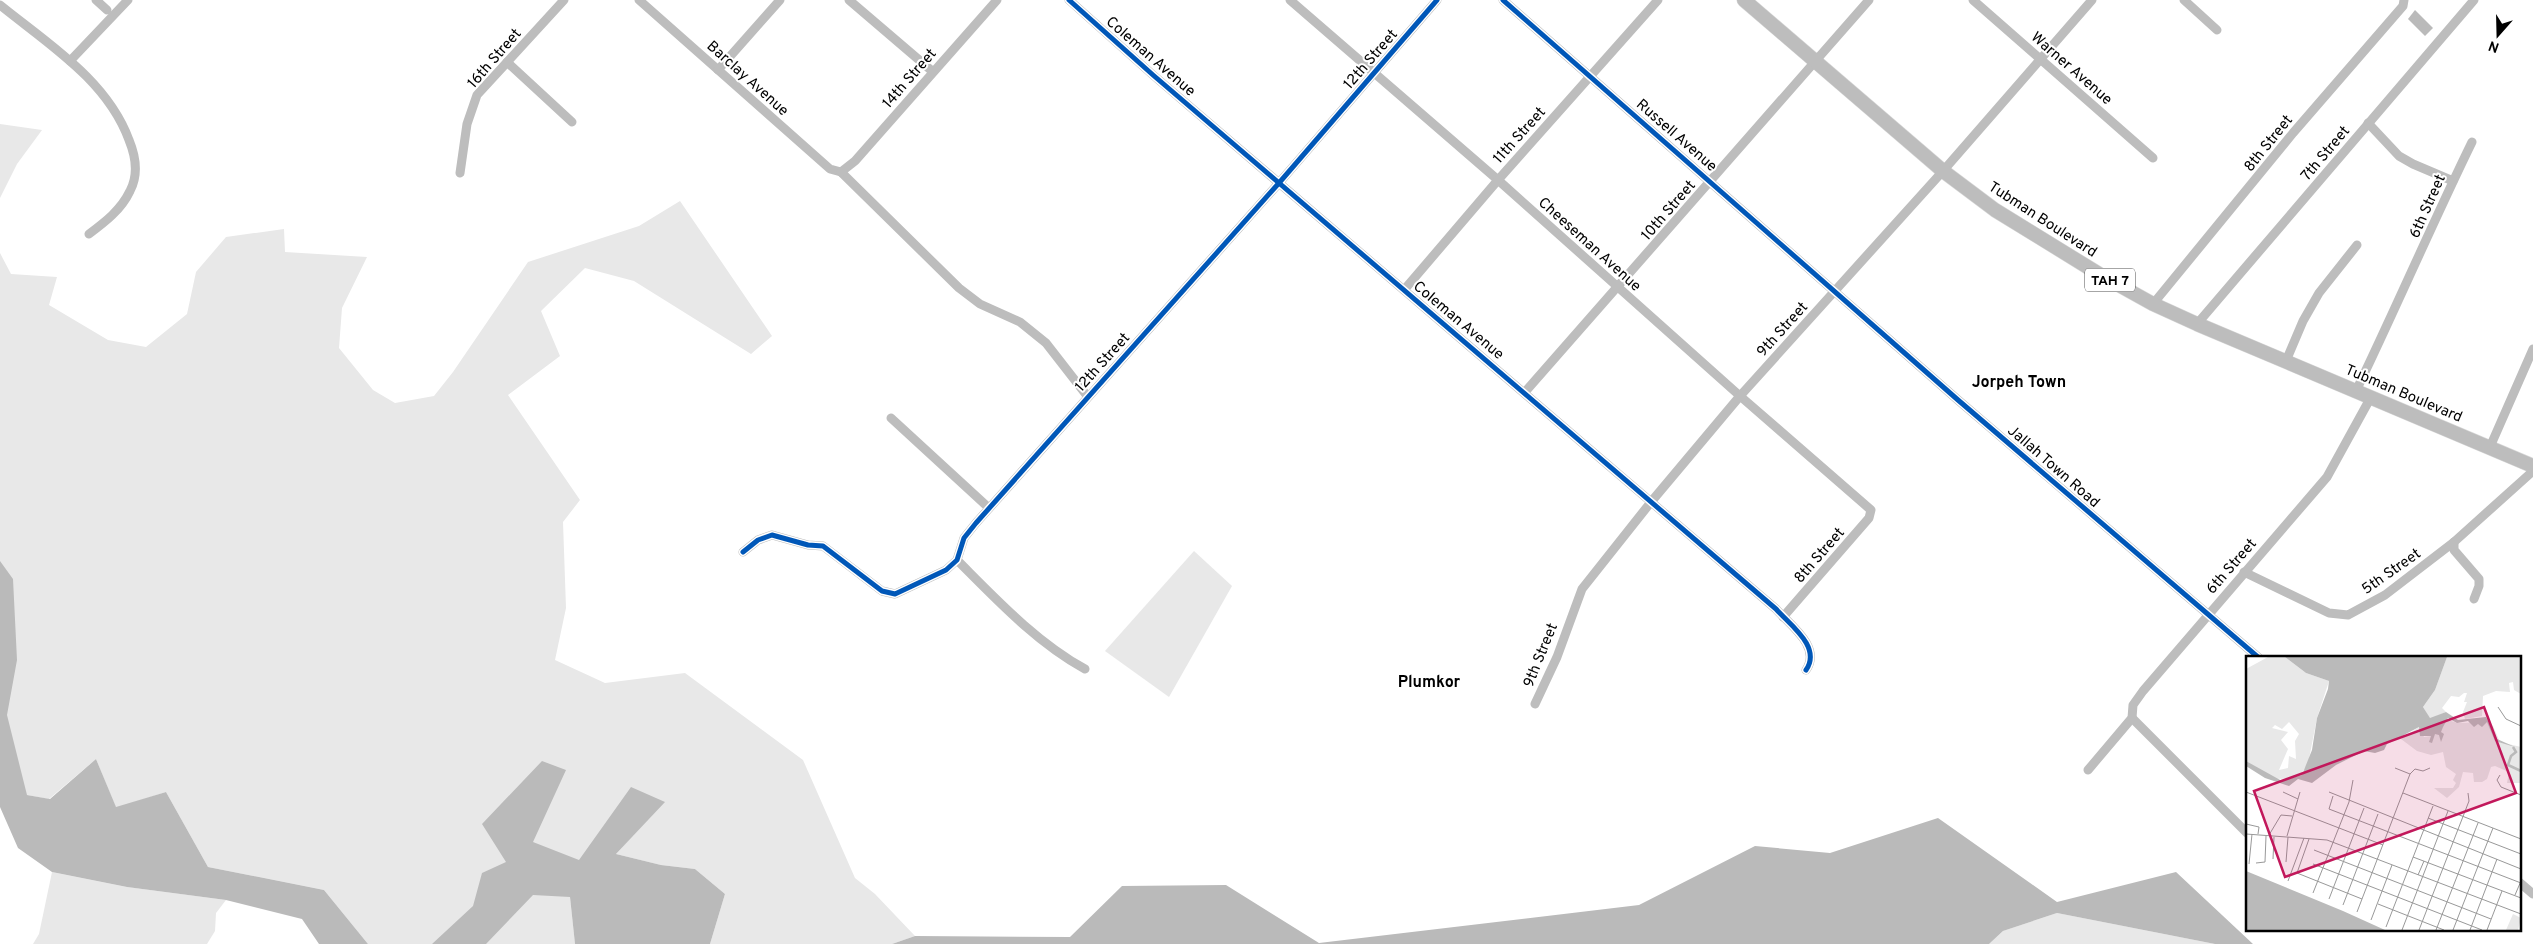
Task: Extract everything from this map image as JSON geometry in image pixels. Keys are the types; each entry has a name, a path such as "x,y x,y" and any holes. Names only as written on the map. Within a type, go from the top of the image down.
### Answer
{"highway":[{"name":"Tubman Boulevard","path":"1744,0 1943,171 1995,210 2060,251 2153,304 2533,466"}],"street":[{"path":"96,0 106,10"},
{"path":"70,62 128,0"},
{"name":"16th Street","path":"460,173 467,124 478,95 564,0"},
{"name":"Barclay Avenue","path":"639,0 830,169 841,172 959,288 980,304 1020,322 1046,343 1088,397"},
{"path":"718,70 780,0"},
{"path":"849,0 932,71"},
{"name":"14th Street","path":"841,172 855,162 932,71 997,0"},
{"name":"Coleman Avenue","path":"1069,0 1279,183 1525,392 1783,617 1809,647 1811,661 1806,670"},
{"name":"Cheeseman Avenue","path":"1290,0 1373,74 1498,180 1871,510"},
{"name":"12th Street","path":"957,560 964,538 989,508 1279,183 1437,0"},
{"name":"Russell Avenue","path":"1503,0 1834,291"},
{"name":"11th Street","path":"1404,290 1498,180 1658,0"},
{"name":"10th Street","path":"1525,392 1869,0"},
{"name":"Warner Avenue","path":"1973,0 2154,158"},
{"name":"9th Street","path":"1535,704 1557,656 1582,588 1650,502 1740,396 1943,171 2092,0"},
{"path":"2184,0 2217,30"},
{"name":"8th Street","path":"2153,304 2293,133 2403,6 2404,0"},
{"name":"7th Street","path":"2197,324 2474,0"},
{"path":"0,5 70,62 104,94 122,120 137,161 131,190 114,215 88,234"},
{"path":"507,62 572,122"},
{"path":"2368,123 2399,156 2453,181"},
{"name":"6th Street","path":"2356,391 2406,288 2472,142"},
{"path":"2286,362 2305,317 2319,293 2357,245"},
{"name":"Jallah Town Road","path":"1834,291 2257,656"},
{"path":"2490,447 2533,349"},
{"name":"6th Street","path":"2088,770 2132,718 2132,705 2137,698 2327,477 2371,397"},
{"path":"892,418 989,508"},
{"name":"5th Street","path":"2244,572 2329,613 2348,615 2384,595 2454,542 2533,470"},
{"name":"8th Street","path":"1783,617 1869,518 1871,510"},
{"path":"743,552 758,540 772,535 808,545 823,546 882,591 890,594 900,592 942,572 957,560 1008,611 1070,660 1085,669"},
{"path":"2454,542 2454,550 2479,579 2480,586 2474,599"},
{"path":"2132,718 2246,832"},
{"path":"2520,883 2533,894"}],"shaded area":[{"path":"2415,10 2433,28 2425,36 2408,19"},
{"path":"0,124 42,130 17,164 0,198"},
{"path":"680,201 772,336 751,354 634,281 585,268 541,311 560,356 508,395 580,500 563,522 566,608 555,660 605,683 685,673 803,760 855,878 875,894 915,936 892,944 710,944 725,894 695,869 661,865 616,854 664,802 570,897 575,944 368,944 324,890 208,867 166,792 116,808 96,759 49,799 27,795 0,804 0,253 11,274 57,277 49,305 108,340 146,347 187,314 196,272 226,237 284,229 285,252 367,257 342,308 339,348 373,390 395,403 434,396 453,372 528,262 639,226"},
{"path":"1194,551 1232,586 1169,697 1105,651"},
{"path":"0,561 13,579 17,660 7,715 27,795 50,799 96,759 116,807 166,792 208,867 324,890 368,944 319,944 302,919 226,900 127,887 52,872 18,848 0,807"},
{"path":"542,761 566,770 533,842 579,860 631,787 665,802 616,854 661,865 695,869 725,894 710,944 575,944 570,897 533,895 486,944 432,944 473,906 482,873 506,862 482,824"},
{"path":"1938,818 2057,902 2176,872 2253,944 2215,944 2057,913 2003,931 1989,944 892,944 915,936 1070,937 1122,886 1226,885 1319,943 1639,905 1755,846 1830,853"},
{"path":"52,872 127,887 226,900 216,913 215,931 207,944 33,944 39,934"},
{"path":"2057,913 2215,944 1989,944 2003,931"}],"cycle path":[{"path":"1069,0 1153,75 1776,609 1796,629 1807,645 1810,661 1806,670"},
{"path":"743,552 758,540 772,535 808,545 823,546 882,591 895,594 946,570 957,560 964,538 976,523 1279,183 1437,0"},
{"path":"1503,0 1958,400 2257,656"}],"district":[{"name":"Jorpeh Town","path":"2019,381"},
{"name":"Plumkor","path":"1429,681"}]}
